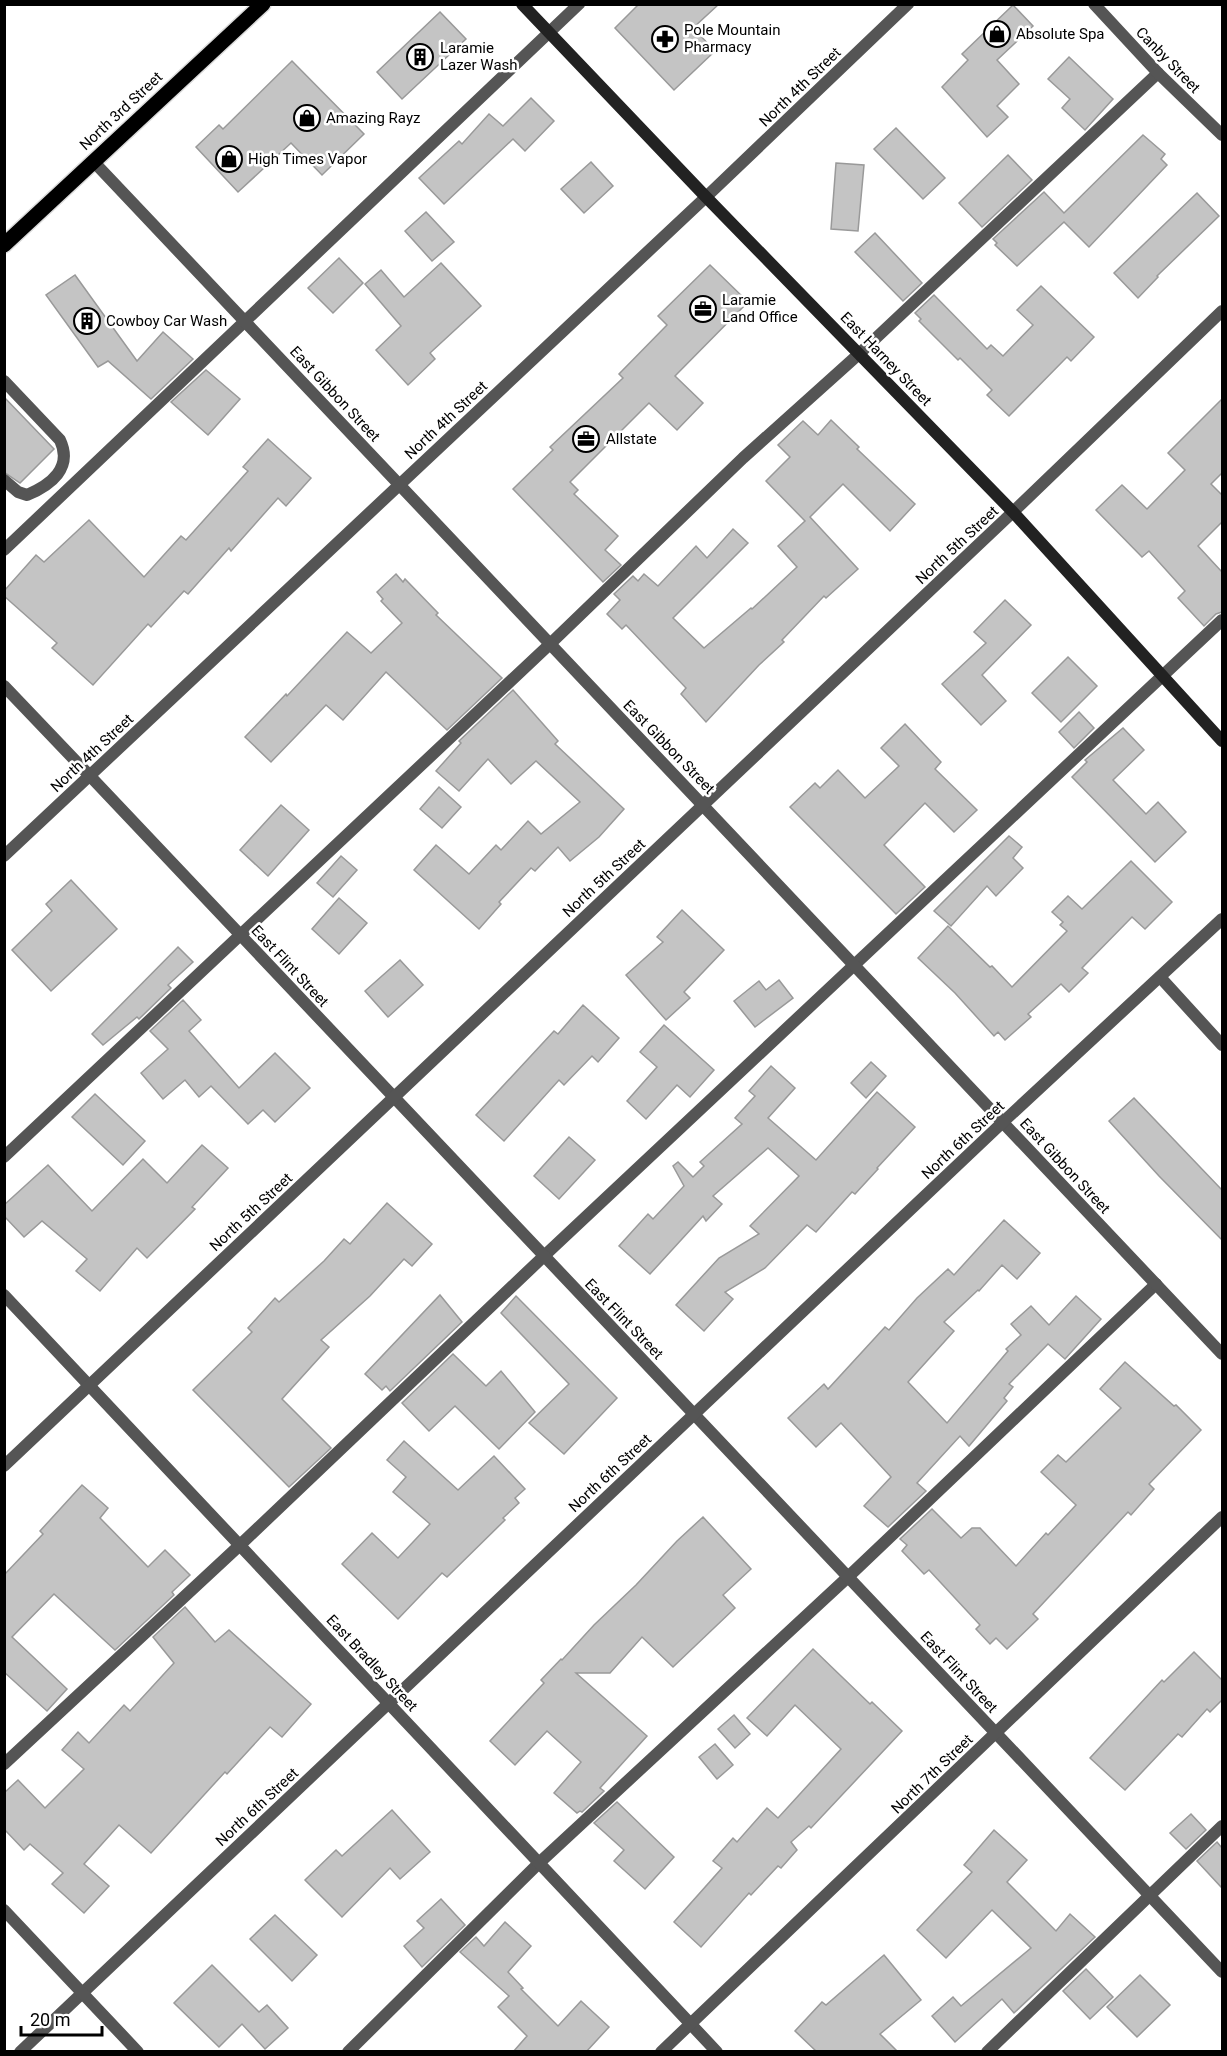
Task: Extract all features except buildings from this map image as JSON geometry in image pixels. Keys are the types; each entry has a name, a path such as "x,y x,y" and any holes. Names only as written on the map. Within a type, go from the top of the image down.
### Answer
{"main road":[{"name":"North 3rd Street","path":"4,245 263,4"},
{"name":"East Harney Street","path":"522,4 706,197 1013,512 1222,741"}],"street":[{"path":"4,550 579,4"},
{"name":"North 4th Street","path":"4,856 706,197 908,4"},
{"name":"Canby Street","path":"1094,4 1158,73 1222,135"},
{"path":"4,1157 550,644 743,458 860,353 1158,73"},
{"name":"East Gibbon Street","path":"93,161 1222,1354"},
{"name":"North 5th Street","path":"4,1466 703,806 1222,311"},
{"path":"4,381 60,440 65,461 61,472 48,484 27,495 18,492 4,480"},
{"path":"4,1764 240,1545 544,1256 1222,620"},
{"name":"East Flint Street","path":"4,686 1222,1972"},
{"name":"North 6th Street","path":"20,2052 1003,1122 1222,919"},
{"path":"1160,977 1222,1045"},
{"path":"348,2052 539,1863 848,1577 1156,1284"},
{"name":"East Bradley Street","path":"4,1296 717,2052"},
{"name":"North 7th Street","path":"661,2052 1222,1517"},
{"path":"987,2052 1222,1826"},
{"path":"4,1910 138,2052"}],"place":[{"name":"Absolute Spa","path":"997,34"},
{"name":"Pole Mountain Pharmacy","path":"665,39"},
{"name":"Laramie Lazer Wash","path":"420,57"},
{"name":"Amazing Rayz","path":"307,118"},
{"name":"High Times Vapor","path":"229,159"},
{"name":"Laramie Land Office","path":"703,309"},
{"name":"Cowboy Car Wash","path":"87,321"},
{"name":"Allstate","path":"586,439"}]}
